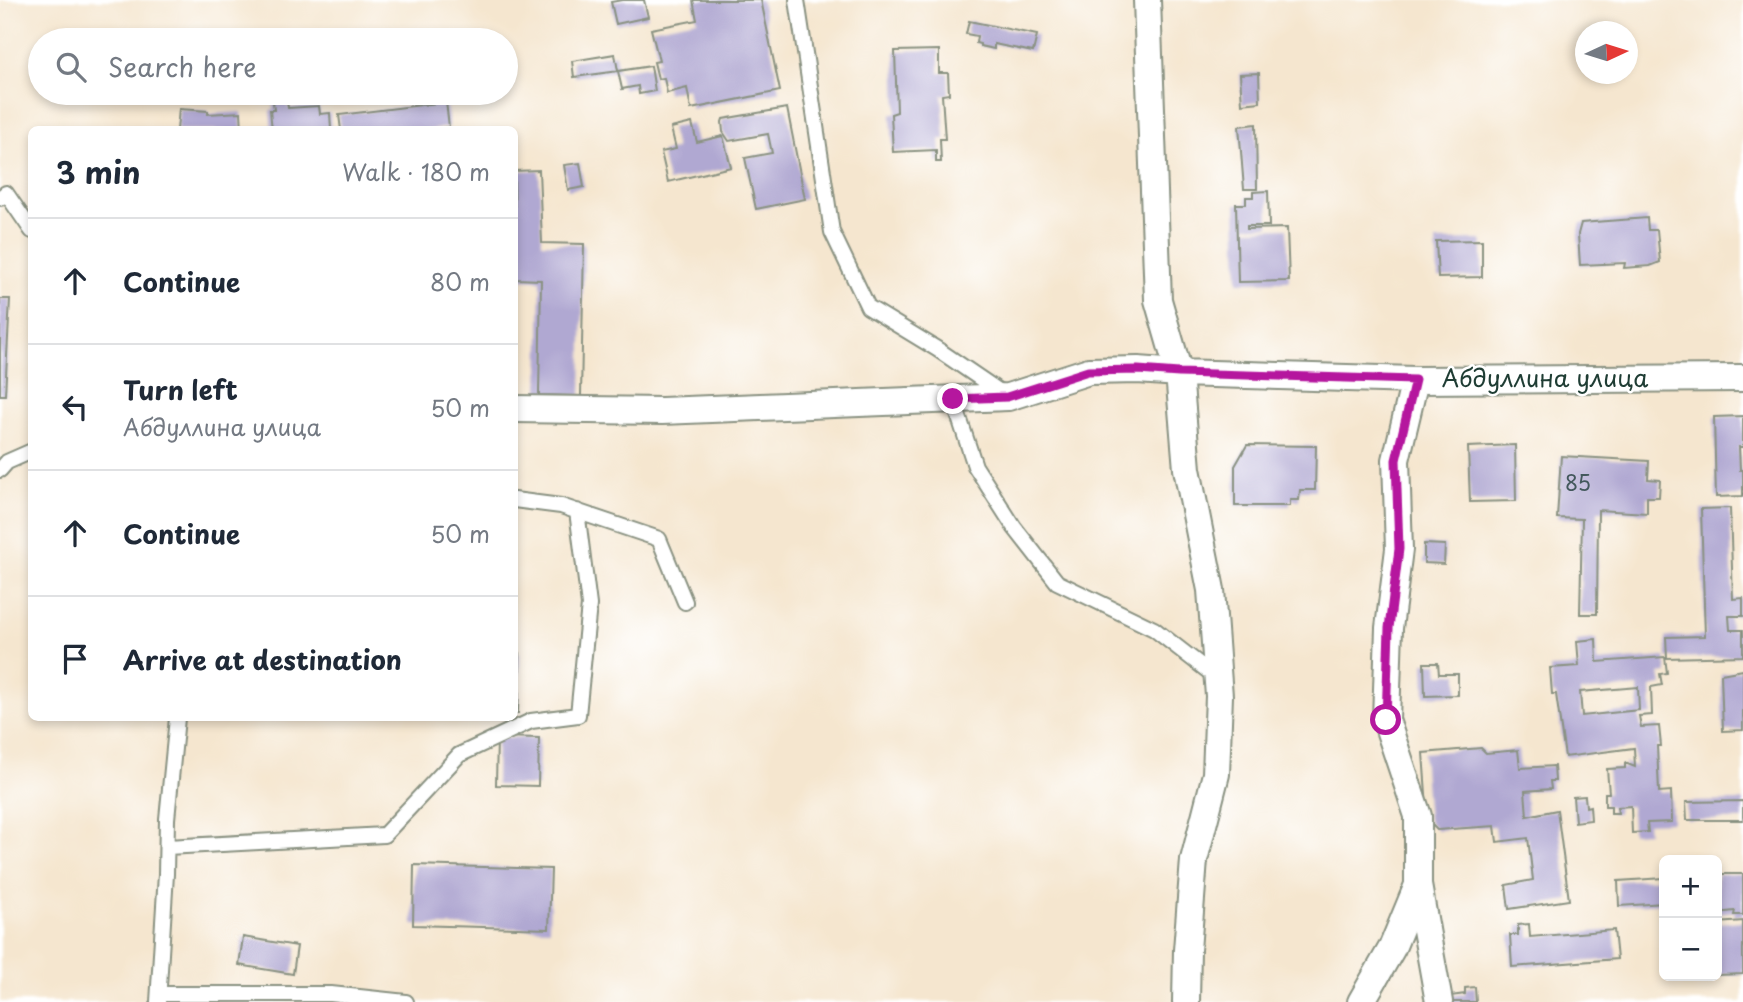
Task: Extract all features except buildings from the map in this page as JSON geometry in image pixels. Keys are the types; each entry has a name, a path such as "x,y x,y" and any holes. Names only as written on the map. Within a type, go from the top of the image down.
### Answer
{"street":[{"path":"1147,0 1158,300 1179,373 1187,469 1211,590 1218,678 1216,774 1194,860 1186,1002"},
{"name":"Абдуллина улица","path":"518,409 662,411 1007,397 1088,371 1138,370 1415,380 1743,378"},
{"path":"1415,380 1396,460 1399,549 1389,628 1386,720 1418,816 1418,885 1438,1002"},
{"path":"1361,1002 1392,948 1418,885"}],"lane":[{"path":"797,0 832,232 868,307 937,349 1007,397"},
{"path":"0,198 6,193 28,225"},
{"path":"953,399 975,466 1014,527 1057,582 1154,629 1218,678"},
{"path":"0,470 28,451"},
{"path":"518,501 561,506 659,539 685,602"},
{"path":"167,847 384,835 459,755 531,721 578,715 589,605 577,511"},
{"path":"177,721 167,819 159,998 331,994 406,1002"}],"route":[{"path":"953,399 1007,397 1088,371 1138,370 1415,380 1396,460 1399,549 1389,628 1386,720"}]}
